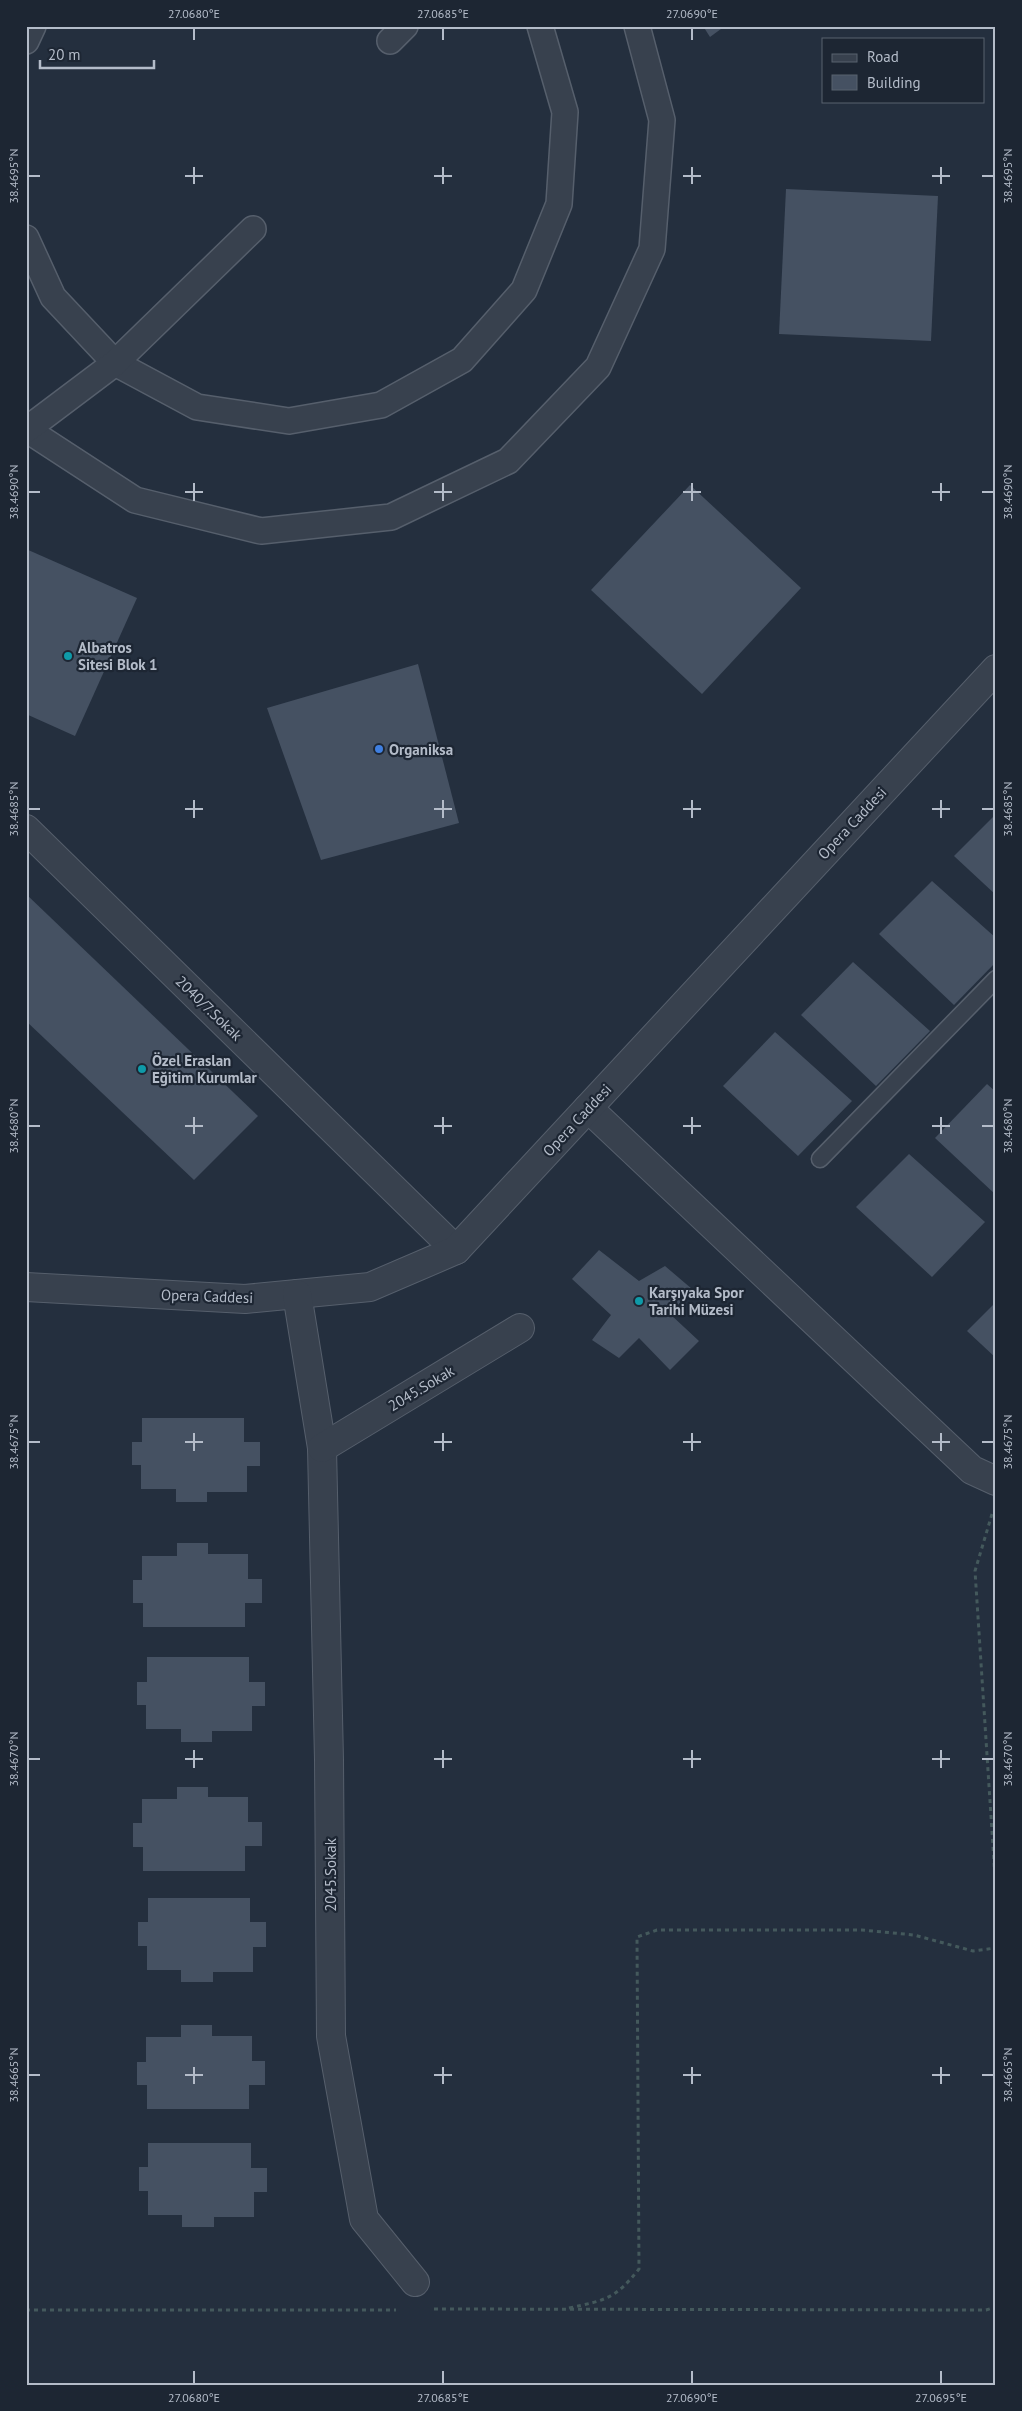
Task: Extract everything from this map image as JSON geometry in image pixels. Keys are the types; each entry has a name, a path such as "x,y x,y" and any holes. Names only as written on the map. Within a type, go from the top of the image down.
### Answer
{"street":[{"path":"26,41 33,26"},
{"path":"26,238 53,296 114,363 197,407 289,421 381,405 462,360 524,290 559,204 565,112 540,26"},
{"path":"253,229 114,363 26,429 135,500 261,531 391,517 508,460 598,367 652,249 662,120 637,26"},
{"name":"Opera Caddesi","path":"26,1287 245,1299 370,1287 456,1250 996,669"},
{"name":"2040/7.Sokak","path":"26,829 456,1250"},
{"path":"588,1108 972,1470 996,1481"},
{"name":"2045.Sokak","path":"297,1294 322,1448 329,1760 331,2036 364,2219 415,2282"},
{"name":"2045.Sokak","path":"322,1448 520,1328"}],"lane":[{"path":"820,1159 996,979"}],"path":[{"path":"996,1507 975,1571 996,1893"},
{"path":"561,2309 604,2300 624,2288 639,2269 637,1937 657,1930 862,1930 914,1935 973,1951 995,1948 996,1941"},
{"path":"432,2310 986,2310 996,2306"},
{"path":"26,2310 402,2310"}],"building":[{"path":"703,26 725,26 710,37"},
{"path":"786,189 938,196 931,341 779,334"},
{"path":"690,485 801,588 702,694 591,590"},
{"name":"Albatros Sitesi Blok 1","path":"26,549 137,598 75,736 26,714"},
{"path":"418,664 459,823 321,860 267,708"},
{"path":"996,814 996,895 954,856"},
{"path":"932,881 996,938 996,962 954,1005 879,934"},
{"name":"Özel Eraslan Eğitim Kurumlar","path":"26,894 258,1116 194,1180 26,1021"},
{"path":"853,962 930,1031 876,1086 801,1015"},
{"path":"775,1032 852,1101 798,1156 723,1086"},
{"path":"987,1084 996,1092 996,1195 935,1138"},
{"path":"909,1154 985,1222 932,1277 856,1207"},
{"name":"Karşıyaka Spor Tarihi Müzesi","path":"599,1250 639,1281 665,1266 692,1289 670,1314 699,1341 670,1370 639,1338 619,1358 592,1340 611,1315 572,1279"},
{"path":"996,1302 996,1358 967,1331"},
{"path":"142,1418 244,1418 244,1442 260,1442 260,1466 247,1466 247,1492 207,1492 207,1502 176,1502 176,1489 141,1489 141,1465 132,1465 132,1442 142,1442"},
{"path":"177,1543 208,1543 208,1554 248,1554 248,1579 262,1579 262,1603 245,1603 245,1627 143,1627 143,1603 133,1603 133,1580 142,1580 142,1556 177,1556"},
{"path":"147,1657 249,1657 249,1682 265,1682 265,1706 252,1706 252,1731 212,1731 212,1742 181,1742 181,1729 146,1729 146,1705 137,1705 137,1682 147,1682"},
{"path":"177,1787 208,1787 208,1797 248,1797 248,1822 262,1822 262,1846 245,1846 245,1871 143,1871 143,1847 133,1847 133,1823 142,1823 142,1799 177,1799"},
{"path":"148,1898 250,1898 250,1922 266,1922 266,1947 253,1947 253,1972 213,1972 213,1982 181,1982 181,1970 147,1970 147,1946 138,1946 138,1922 148,1922"},
{"path":"181,2025 212,2025 212,2036 252,2036 252,2061 265,2061 265,2085 249,2085 249,2109 147,2109 147,2085 137,2085 137,2062 146,2062 146,2037 181,2037"},
{"path":"148,2143 251,2143 251,2168 267,2168 267,2192 254,2192 254,2217 214,2217 214,2227 182,2227 182,2215 148,2215 148,2191 139,2191 139,2167 148,2167"}],"place":[{"name":"Albatros Sitesi Blok 1","path":"68,656"},
{"name":"Organiksa","path":"379,749"},
{"name":"Özel Eraslan Eğitim Kurumlar","path":"142,1069"},
{"name":"Karşıyaka Spor Tarihi Müzesi","path":"639,1301"}]}
